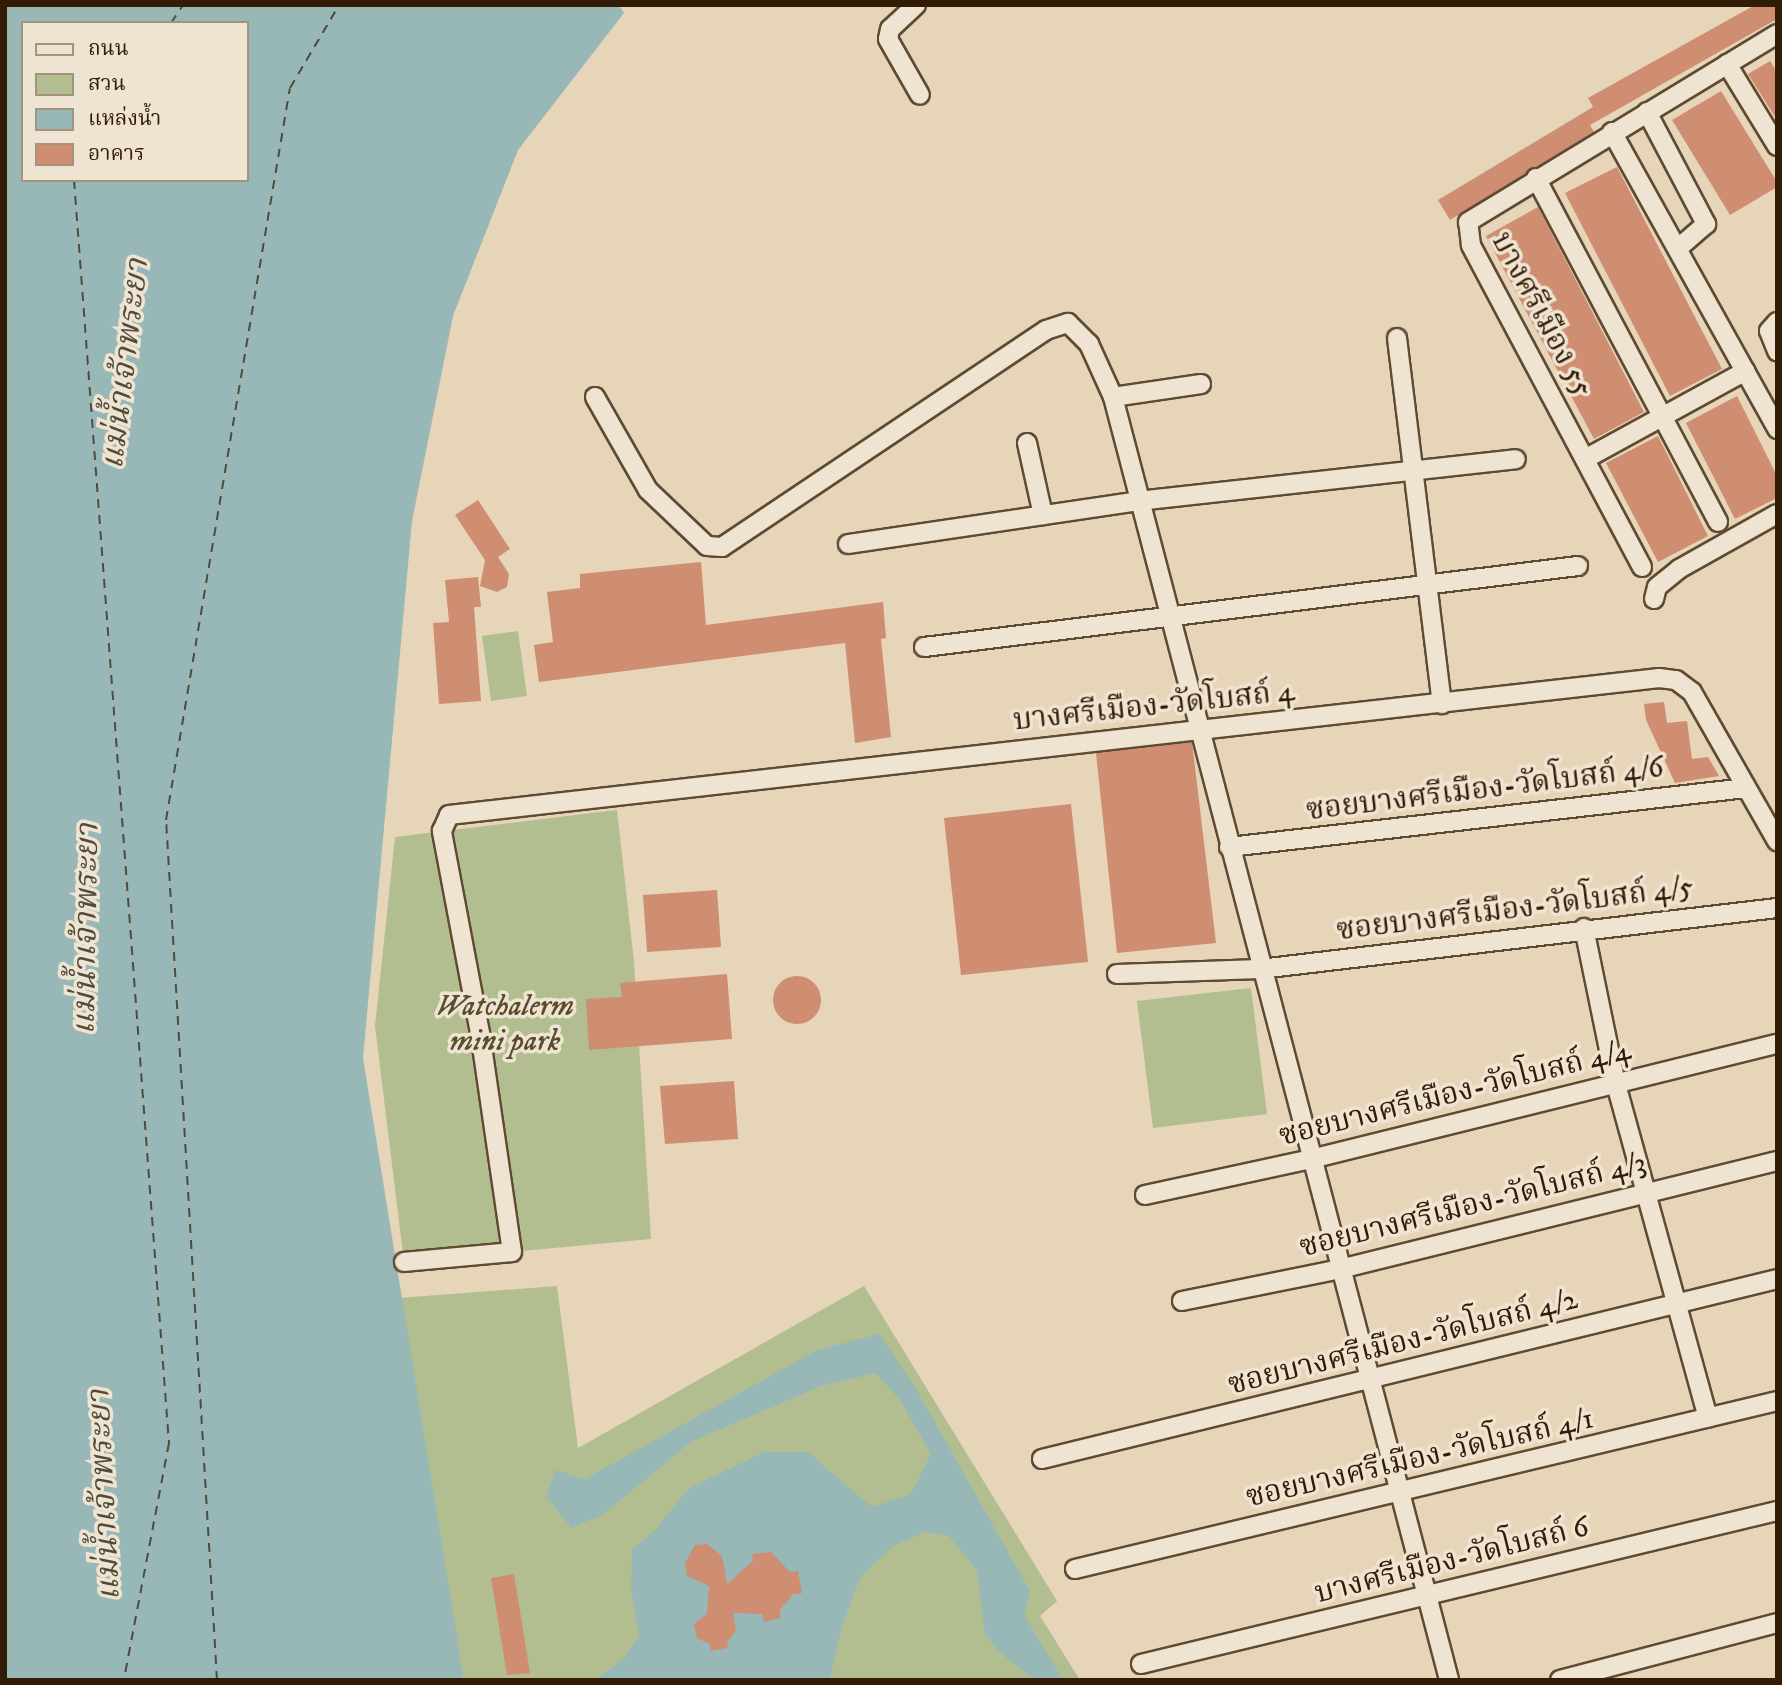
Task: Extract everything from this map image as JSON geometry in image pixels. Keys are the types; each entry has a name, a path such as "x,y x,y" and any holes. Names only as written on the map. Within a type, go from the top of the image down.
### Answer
{"street":[{"path":"916,5 890,29 888,38 920,95"},
{"name":"บางศรีเมือง 55","path":"1642,567 1467,233 1468,222 1536,178 1777,34"},
{"path":"1727,64 1777,146"},
{"path":"1647,113 1706,224 1678,248"},
{"path":"1612,132 1777,429"},
{"path":"1536,178 1718,522"},
{"path":"595,397 649,490 707,546 722,547 1060,323 1079,329 1113,397 1138,501 1202,730 1260,970 1449,1680"},
{"path":"1776,323 1769,331 1777,351"},
{"path":"1397,338 1423,583 1441,704"},
{"path":"1585,459 1746,371"},
{"path":"1113,397 1201,384"},
{"path":"1027,443 1043,515"},
{"path":"848,544 1138,501 1516,459"},
{"path":"1654,599 1657,587 1679,569 1777,514"},
{"path":"924,647 1423,583 1578,566"},
{"name":"บางศรีเมือง-วัดโบสถ์ 4","path":"404,1262 512,1252 480,1033 442,831 449,815 1659,678 1676,680 1692,692 1777,841"},
{"name":"ซอยบางศรีเมือง-วัดโบสถ์ 4/6","path":"1229,847 1746,788"},
{"name":"ซอยบางศรีเมือง-วัดโบสถ์ 4/5","path":"1117,974 1260,970 1584,928 1777,908"},
{"path":"1584,928 1616,1084 1708,1418"},
{"name":"ซอยบางศรีเมือง-วัดโบสถ์ 4/4","path":"1145,1195 1311,1159 1777,1044"},
{"name":"ซอยบางศรีเมือง-วัดโบสถ์ 4/3","path":"1182,1301 1340,1269 1777,1161"},
{"name":"ซอยบางศรีเมือง-วัดโบสถ์ 4/2","path":"1042,1459 1369,1382 1777,1279"},
{"name":"ซอยบางศรีเมือง-วัดโบสถ์ 4/1","path":"1075,1569 1777,1401"},
{"name":"บางศรีเมือง-วัดโบสถ์ 6","path":"1141,1664 1777,1511"},
{"path":"1560,1680 1777,1623"}],"green space":[{"path":"518,631 527,696 491,701 482,636"},
{"name":"Watchalerm mini park","path":"617,810 634,962 651,1239 404,1262 375,1026 395,837"},
{"path":"1251,988 1267,1114 1153,1128 1137,1001"},
{"path":"557,1286 578,1448 864,1286 1057,1601 1040,1616 1080,1680 464,1680 399,1298"}],"water":[{"name":"แม่น้ำเจ้าพระยา","path":"5,5 619,5 624,13 518,150 453,316 412,521 363,1058 464,1680 5,1680"},
{"path":"879,1334 915,1387 1030,1591 1024,1615 1063,1680 1035,1680 999,1652 985,1634 977,1571 949,1536 924,1532 893,1546 860,1578 841,1629 830,1680 596,1680 625,1657 639,1635 631,1590 632,1550 657,1528 689,1488 764,1452 808,1452 872,1507 911,1494 931,1454 900,1400 876,1373 821,1386 691,1442 602,1515 571,1528 546,1496 556,1470 585,1479 817,1350"}],"building":[{"path":"1755,5 1777,5 1777,19 1590,125 1594,132 1450,220 1438,200 1593,107 1588,98"},
{"path":"1770,61 1777,72 1777,120 1748,74"},
{"path":"1721,91 1777,182 1777,187 1730,215 1672,120"},
{"path":"1617,167 1722,369 1670,396 1565,193"},
{"path":"1538,207 1644,412 1594,439 1486,236"},
{"path":"1737,396 1777,476 1777,498 1735,519 1686,423"},
{"path":"1658,436 1708,536 1658,562 1606,463"},
{"path":"478,500 510,549 498,557 509,574 507,587 497,592 480,586 485,560 455,515"},
{"path":"701,562 706,625 883,602 886,638 881,639 891,737 855,743 845,643 539,682 534,645 553,642 547,592 580,588 580,574"},
{"path":"478,577 481,607 474,607 481,701 439,704 433,623 449,622 445,580"},
{"path":"1664,702 1667,723 1687,721 1692,759 1708,757 1719,776 1675,783 1646,720 1644,704"},
{"path":"1192,742 1216,943 1117,953 1096,753"},
{"path":"1071,804 1088,962 961,975 944,818"},
{"path":"717,890 721,947 647,952 643,895"},
{"path":"727,974 732,1039 589,1050 586,999 622,997 620,983"},
{"path":"797,976 814,983 821,1000 814,1017 797,1024 780,1017 773,1000 780,983"},
{"path":"734,1081 738,1139 665,1144 660,1086"},
{"path":"707,1544 722,1556 727,1584 753,1561 752,1554 771,1552 790,1572 798,1571 802,1593 793,1594 780,1610 780,1618 764,1622 762,1614 733,1613 736,1631 727,1642 728,1648 711,1651 709,1644 697,1638 694,1624 707,1614 709,1586 687,1576 685,1563 695,1545"},
{"path":"514,1574 530,1673 507,1675 491,1578"}],"ferry route":[{"path":"172,21 183,5"},
{"path":"217,1680 166,820 290,88 339,5"},
{"path":"74,182 169,1443 124,1680"}]}
